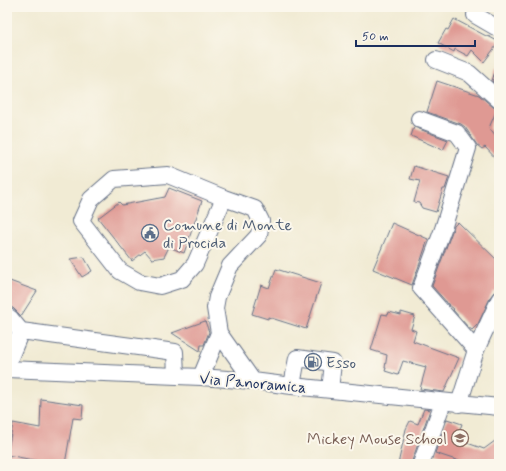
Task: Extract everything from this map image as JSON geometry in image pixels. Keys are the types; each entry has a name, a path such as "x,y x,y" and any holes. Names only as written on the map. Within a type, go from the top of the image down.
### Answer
{"street":[{"path":"475,15 499,29"},
{"path":"436,60 469,74 499,100"},
{"path":"419,119 457,133 468,148 443,229 421,288 476,350"},
{"path":"224,198 195,264 182,279 160,286 139,282 120,271 81,221 91,199 114,180 168,175 255,209 261,221 259,235 230,266 217,297 215,308 220,333 253,380"},
{"path":"459,404 476,350 499,300"},
{"path":"7,316 21,331 175,352 176,376"},
{"path":"7,365 21,331"},
{"path":"201,377 220,333"},
{"path":"292,386 297,358 333,363 330,390"},
{"name":"Via Panoramica","path":"7,369 253,380 292,386 499,407"},
{"path":"421,464 443,402"}],"building":[{"path":"454,19 499,42 484,62 472,50 468,56 455,49 454,52 438,43"},
{"path":"496,68 499,69 499,87 492,81"},
{"path":"437,81 479,95 497,109 489,128 499,141 499,162 485,147 482,149 477,145 465,127 461,124 427,112"},
{"path":"414,127 448,140 443,150 411,136"},
{"path":"414,166 449,177 445,189 443,189 436,212 422,208 419,203 414,202 420,181 410,179"},
{"name":"Comune di Monte di Procida","path":"169,188 202,201 184,253 169,247 164,257 152,259 145,251 132,261 98,218 119,202 122,205 165,197"},
{"path":"458,222 499,262 499,291 494,292 491,296 478,324 472,330 432,286 454,226"},
{"path":"392,223 428,239 412,285 373,269"},
{"path":"84,257 92,271 82,277 70,259"},
{"path":"276,269 321,283 306,329 268,317 268,319 252,314 261,285 269,288"},
{"path":"7,280 37,291 21,316 13,308 7,307"},
{"path":"389,312 401,315 401,312 415,316 411,329 416,331 413,341 459,358 444,392 420,389 426,367 403,361 398,375 385,371 387,355 371,350 382,314 388,315"},
{"path":"205,321 209,332 204,345 201,345 200,351 172,333"},
{"path":"41,399 83,405 82,419 73,418 65,464 55,464 7,455 13,423 40,428"},
{"path":"424,409 430,410 412,464 398,464 406,429 410,421 418,424"},
{"path":"447,419 462,424 456,439 484,449 499,438 499,464 468,464 435,453"}],"place":[{"name":"Comune di Monte di Procida","path":"150,233"},
{"name":"Esso","path":"313,362"},
{"name":"Mickey Mouse School","path":"460,438"}]}
